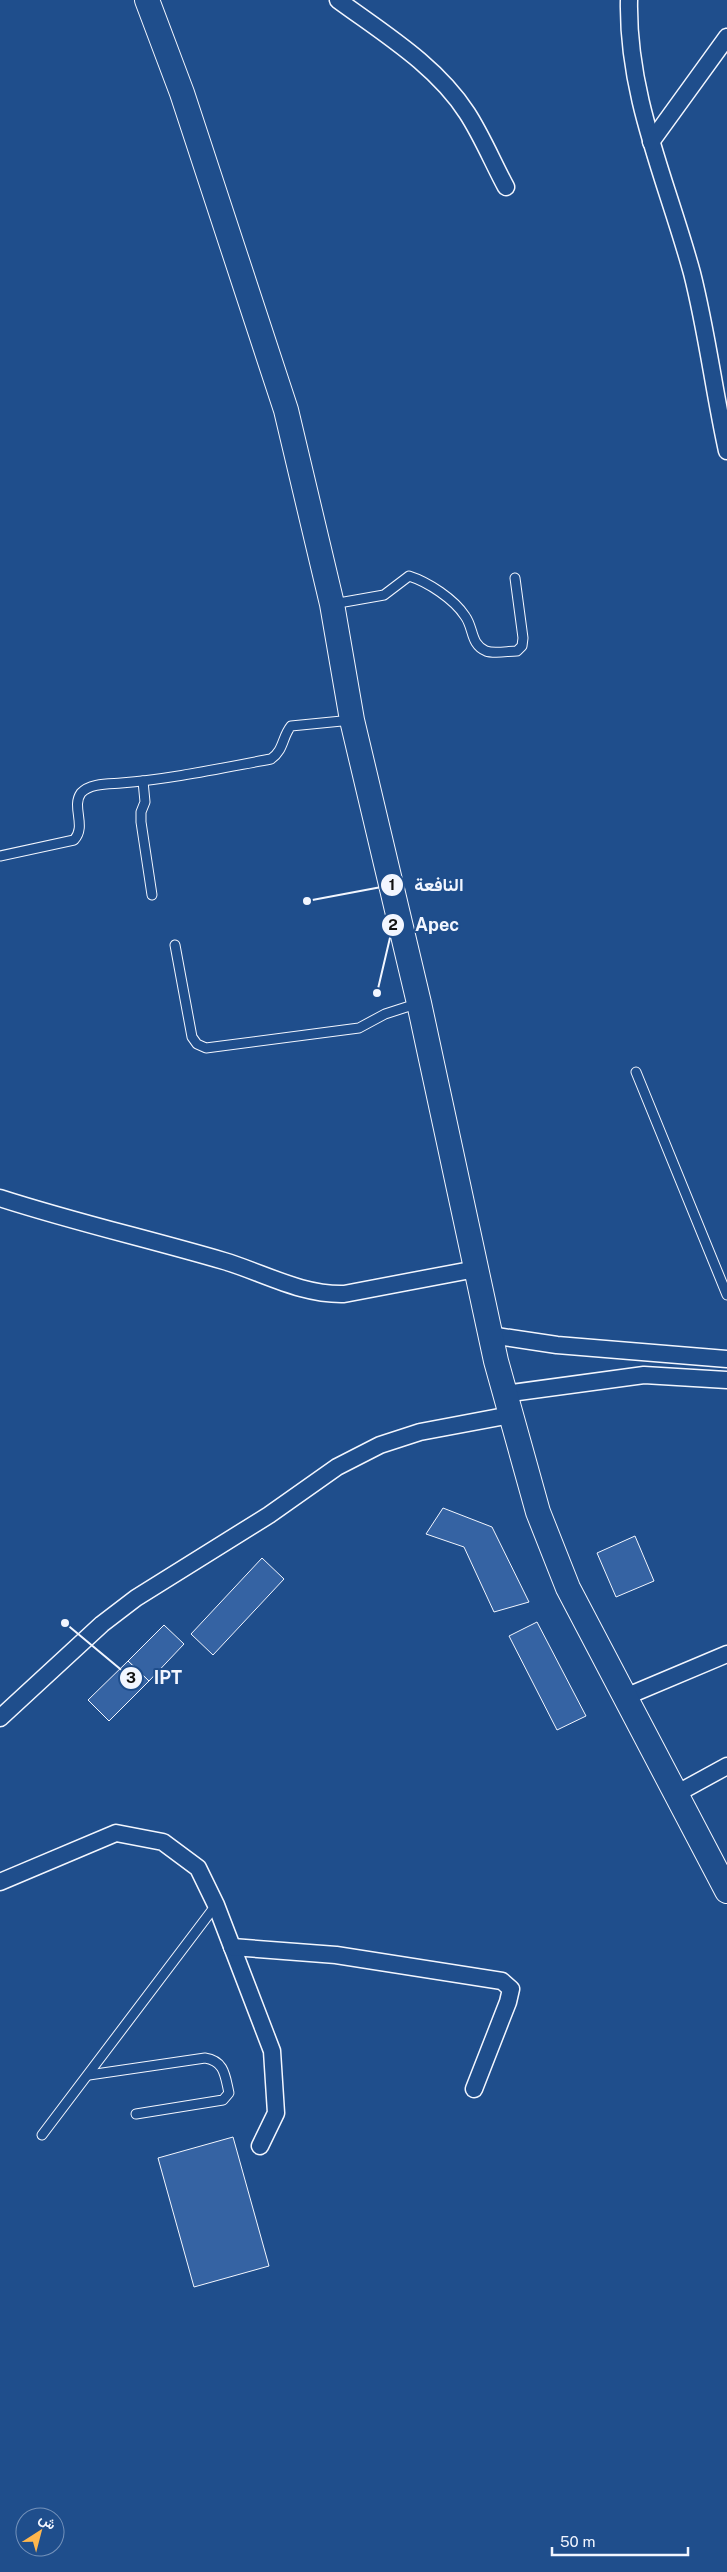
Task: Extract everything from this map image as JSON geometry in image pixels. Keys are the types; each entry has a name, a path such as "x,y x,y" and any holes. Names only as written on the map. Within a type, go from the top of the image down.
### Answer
{"main road":[{"path":"147,0 182,93 281,391 332,604 352,720 419,1003 490,1335 507,1405 538,1512 564,1580 726,1885"}],"street":[{"path":"338,0 414,56 451,94 466,112 506,187"},
{"path":"630,0 632,49 640,104 675,213 692,274 704,323 727,451"},
{"path":"651,142 727,37"},
{"path":"0,1198 54,1216 113,1229 216,1259 308,1292 323,1295 344,1294 476,1270"},
{"path":"490,1335 558,1345 727,1359"},
{"path":"700,1378 701,1356"},
{"path":"1,1716 102,1624 136,1598 269,1515 337,1467 380,1445 507,1405 644,1375 727,1380"},
{"path":"625,1697 727,1654"},
{"path":"676,1794 727,1766"},
{"path":"0,1882 116,1833 163,1842 198,1868 216,1905 272,2051 276,2113 260,2146"},
{"path":"232,1947 336,1955 502,1981 511,1989 508,2002 474,2089"}],"lane":[{"path":"332,604 384,595 409,576 418,579 459,608 467,618 472,637 478,646 488,652 517,651 522,646 523,638 515,578"},
{"path":"0,856 74,840 80,829 79,800 82,792 94,785 143,781 271,759 279,754 285,734 291,726 352,720"},
{"path":"143,781 145,802 141,812 141,822 152,895"},
{"path":"175,945 192,1037 197,1044 206,1048 359,1028 385,1014 419,1003"},
{"path":"636,1072 727,1295"},
{"path":"42,2135 216,1905"},
{"path":"89,2075 205,2058 214,2060 224,2070 229,2093 223,2100 136,2114"}],"building":[{"path":"443,1508 492,1527 529,1602 494,1612 464,1547 426,1534"},
{"path":"635,1536 654,1581 616,1597 597,1553"},
{"path":"262,1558 284,1579 213,1655 191,1634"},
{"path":"537,1622 586,1716 557,1730 509,1636"},
{"path":"164,1625 184,1644 149,1681 128,1661"},
{"path":"128,1661 149,1681 109,1721 88,1700"},
{"path":"233,2137 269,2266 194,2287 158,2158"}],"place":[{"name":"النافعة","path":"307,901"},
{"name":"Apec","path":"377,993"},
{"name":"IPT","path":"65,1623"}]}
